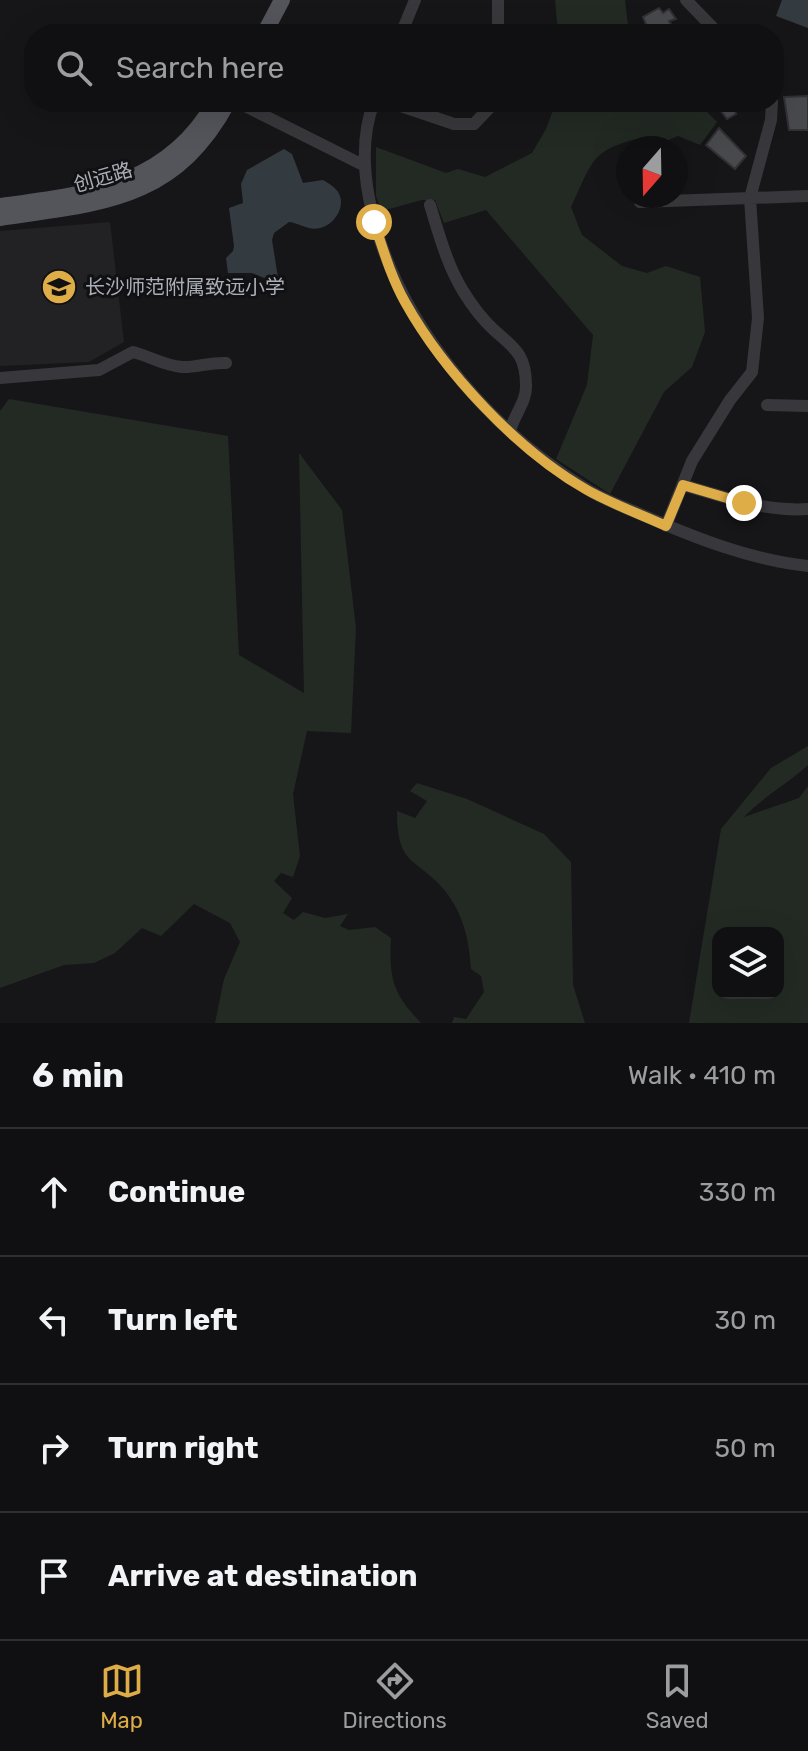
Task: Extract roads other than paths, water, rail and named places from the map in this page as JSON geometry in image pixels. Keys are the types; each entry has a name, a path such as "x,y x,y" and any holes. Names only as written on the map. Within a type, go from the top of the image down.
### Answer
{"main road":[{"path":"257,24 270,0"},
{"path":"269,24 282,0"},
{"name":"创远路","path":"0,206 98,191 132,179 181,145 207,112"},
{"name":"创远路","path":"0,218 124,197 151,183 184,159 203,140 221,112"}],"street":[{"path":"405,24 415,0"},
{"path":"498,0 498,24"},
{"path":"686,0 709,24"},
{"path":"257,112 363,165"},
{"path":"372,112 363,165 374,222 405,302 463,383 510,431 586,490 705,541 808,566"},
{"path":"419,112 454,124 474,124 485,112"},
{"path":"666,526 692,461 730,400 752,372 758,318 750,198 771,112"},
{"path":"688,200 808,196"},
{"path":"430,205 448,260 464,291 492,329 513,344 525,369 527,389 510,431"},
{"path":"0,378 99,370 133,352 185,367 206,362 226,363"},
{"path":"767,405 808,406"},
{"path":"683,485 762,507 786,511 808,509"}],"place":[{"name":"长沙师范附属致远小学","path":"59,287"}]}
